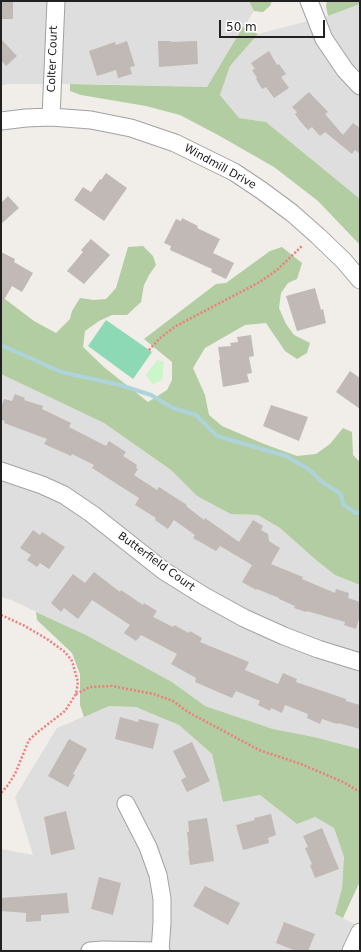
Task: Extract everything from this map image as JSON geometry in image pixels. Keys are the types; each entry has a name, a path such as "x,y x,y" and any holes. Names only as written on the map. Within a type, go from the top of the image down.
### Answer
{"street":[{"name":"Colter Court","path":"51,117 56,1"},
{"path":"309,1 324,39 345,70 360,86"},
{"name":"Windmill Drive","path":"1,121 51,117 91,120 131,128 175,143 234,172 261,190 292,213 339,256 360,280"},
{"name":"Butterfield Court","path":"1,471 42,485 64,495 92,514 164,571 204,596 244,618 318,649 360,662"},
{"path":"90,951 160,951 162,899 158,875 148,848 126,804"},
{"path":"351,951 360,932"}],"path":[{"path":"149,350 160,338 176,326 258,283 277,270 302,246"},
{"path":"1,616 23,625 47,639 65,652 72,661 78,682 76,694 65,711 30,740 15,774 1,793"},
{"path":"76,694 90,687 112,686 154,694 173,701 188,712 259,750 301,764 343,782 360,792"}],"shaded area":[{"path":"1,1 249,1 254,11 207,87 89,84 7,84 1,86"},
{"path":"360,4 360,199 266,122 239,118 220,95 230,66 258,34 328,16"},
{"path":"1,374 104,423 171,470 197,496 246,515 258,515 280,528 335,575 360,585 360,749 314,737 273,729 205,706 172,682 86,635 11,600 1,597"},
{"path":"109,706 137,707 179,725 212,754 223,802 260,795 297,823 315,817 334,828 344,857 342,888 335,914 360,927 360,951 1,951 1,849 33,855 15,797 57,728"}],"green space":[{"path":"249,1 272,1 270,6 263,12 254,11"},
{"path":"327,1 360,1 360,4 328,16 326,6"},
{"path":"243,27 258,34 230,66 220,95 239,118 266,122 360,199 360,245 318,201 274,167 218,135 180,115 146,106 81,95 70,91 70,84 207,87"},
{"path":"143,246 153,256 156,265 144,285 141,302 127,315 112,315 99,321 85,331 83,347 105,368 148,402 167,390 172,380 172,362 144,339 216,284 226,283 270,251 282,247 302,263 297,279 288,283 281,293 279,308 286,324 294,335 310,343 307,353 297,359 285,351 266,323 245,325 205,348 193,368 205,395 209,415 222,426 264,444 297,456 316,454 330,444 343,428 352,432 353,455 360,462 360,585 335,575 280,528 258,515 231,514 197,496 171,470 104,423 1,374 1,296 34,321 56,333 70,319 72,311 80,298 94,300 106,299 116,288 128,247"},
{"path":"106,320 152,352 133,379 88,346"},
{"path":"157,360 164,362 162,380 152,384 146,375"},
{"path":"36,612 86,635 172,682 205,706 273,729 314,737 360,749 360,881 343,918 335,914 342,888 344,857 334,828 315,817 297,824 260,795 223,802 212,754 179,725 136,707 109,706 84,717 80,705 80,674 72,653 37,620"}],"building":[{"path":"1,1 13,1 13,19 1,19"},
{"path":"1,39 17,56 6,66 1,60"},
{"path":"127,41 135,66 130,67 132,74 118,78 116,70 97,76 89,51 115,42 116,45"},
{"path":"158,41 197,41 198,64 159,67"},
{"path":"269,51 277,65 279,64 286,74 281,77 289,88 274,98 266,87 262,89 252,70 255,69 251,63"},
{"path":"309,92 328,112 325,114 343,135 353,123 360,128 360,154 355,150 352,154 325,132 320,136 312,127 308,130 300,121 295,114 297,112 292,107"},
{"path":"106,173 127,188 104,221 74,200 83,187 91,192"},
{"path":"8,196 19,208 1,224 1,203"},
{"path":"182,218 198,226 197,228 220,239 213,253 234,263 226,279 211,272 212,269 170,250 171,246 164,243 176,219 181,221"},
{"path":"91,239 110,255 84,284 67,271 83,252 81,250"},
{"path":"1,252 15,259 14,262 33,273 22,292 12,286 1,305"},
{"path":"315,288 321,310 323,309 326,323 297,331 286,296"},
{"path":"251,335 254,356 249,357 252,373 247,374 249,382 223,387 218,347 231,346 230,343 238,342 237,337"},
{"path":"350,371 360,378 360,409 336,392"},
{"path":"15,394 25,398 24,400 43,406 42,409 71,423 69,427 106,446 109,441 126,452 123,456 137,465 136,468 138,469 134,475 157,490 159,487 187,505 186,506 204,520 205,518 239,542 253,520 263,526 261,530 268,534 269,541 280,548 271,564 303,577 302,579 335,593 336,589 349,593 348,598 360,602 360,615 356,629 344,625 345,622 294,608 295,606 279,598 257,589 256,590 242,582 252,565 220,546 216,551 193,538 195,535 174,520 168,529 155,520 156,518 135,505 139,498 92,468 94,465 72,454 71,456 44,444 47,439 4,423 5,421 1,420 1,408 4,399 12,401"},
{"path":"271,405 308,417 299,441 263,426"},
{"path":"33,530 40,535 42,532 65,547 49,569 40,563 37,567 27,560 31,555 20,548"},
{"path":"94,572 120,592 121,590 143,605 144,603 157,611 153,617 173,627 174,625 189,633 190,631 202,638 200,642 249,662 245,670 278,684 283,673 297,679 296,682 360,705 360,729 322,719 320,724 307,718 308,714 285,705 282,713 271,708 270,711 258,705 260,701 236,691 232,698 195,682 196,678 171,664 177,654 141,635 136,641 124,633 130,625 92,600 78,619 64,608 61,612 51,603 73,574 85,583"},
{"path":"120,717 138,722 139,719 159,724 153,749 115,739"},
{"path":"69,739 87,749 73,774 75,775 68,787 48,776"},
{"path":"192,742 210,781 187,792 181,780 186,777 173,751"},
{"path":"66,811 75,849 51,855 44,817"},
{"path":"271,814 276,835 268,838 269,843 243,850 236,825 255,820 254,818"},
{"path":"207,818 214,861 190,865 187,832 189,832 188,821"},
{"path":"322,828 339,869 315,878 310,865 312,864 305,848 308,847 303,836"},
{"path":"99,877 121,883 113,915 91,909"},
{"path":"205,886 240,903 228,925 193,906"},
{"path":"67,893 69,913 41,915 41,921 26,922 26,913 1,911 1,898"},
{"path":"284,922 315,934 308,951 296,951 276,943"}],"waterway":[{"path":"1,345 61,372 120,385 151,395 173,408 196,415 217,436 286,456 310,470 321,481 341,494 343,504 355,513 360,513"}]}
